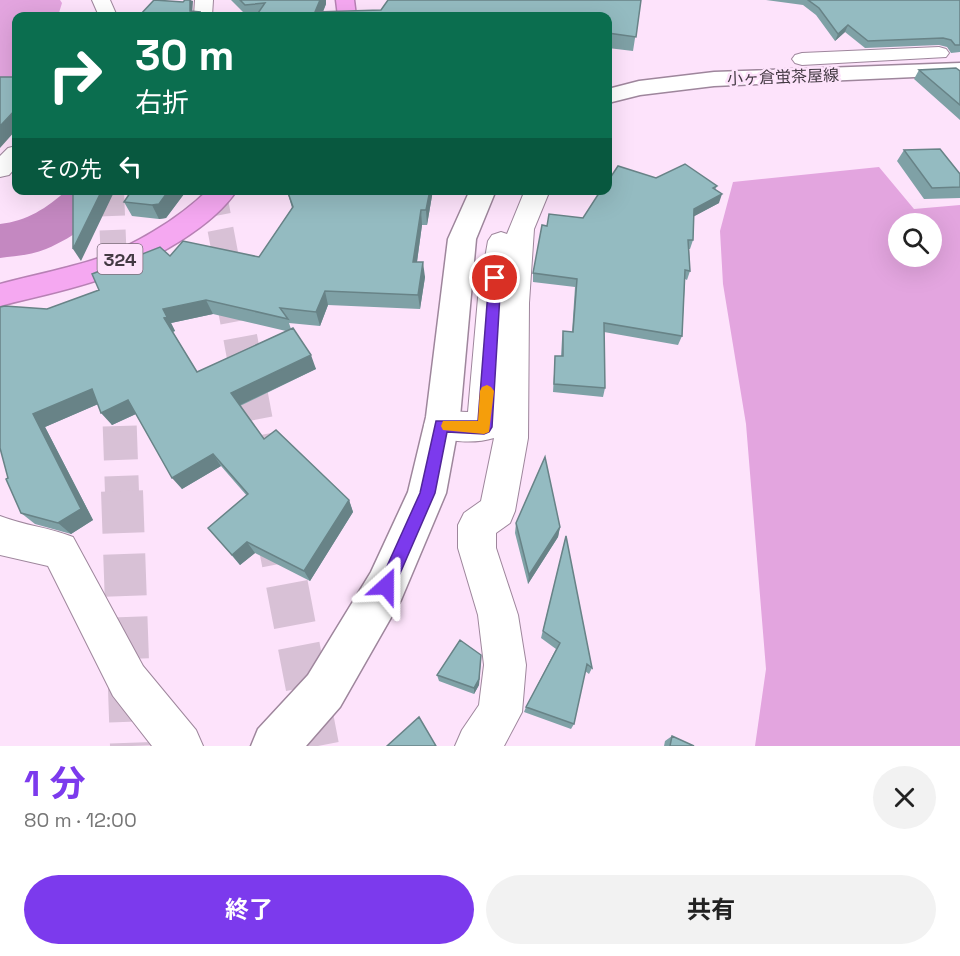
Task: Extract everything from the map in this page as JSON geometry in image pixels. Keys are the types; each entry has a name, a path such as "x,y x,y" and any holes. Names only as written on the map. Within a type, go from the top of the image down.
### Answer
{"highway":[{"name":"324","path":"0,295 100,268 151,244 197,217 219,195"}],"street":[{"path":"802,60 939,53"},
{"name":"小ヶ倉蛍茶屋線","path":"612,95 639,88 702,80 960,69"},
{"path":"0,170 12,157"},
{"path":"275,746 324,691 386,586 427,493 441,425 462,239 481,195"},
{"path":"441,425 484,427 492,298 504,218 517,195"},
{"path":"478,746 500,712 505,665 498,615 477,548 477,525 497,511 512,438 515,303 520,229 536,195"},
{"path":"0,534 8,540 60,550 128,681 180,746"}],"shaded area":[{"path":"0,0 60,0 62,3 59,12 12,12 12,96 0,110"},
{"path":"879,167 914,209 960,205 960,746 755,746 766,669 746,424 723,284 720,231 733,182"}],"building":[{"path":"154,0 183,2 190,0 190,11 200,12 143,12"},
{"path":"240,0 320,0 315,12 259,12 265,3 245,5"},
{"path":"388,0 641,0 636,37 612,34 612,12 315,12 381,10"},
{"path":"808,0 960,0 960,45 955,45 951,40 943,38 868,41 848,25 838,34 819,8"},
{"path":"956,68 960,71 960,105 919,70"},
{"path":"0,77 12,77 12,113 0,126"},
{"path":"940,149 960,174 960,187 932,188 904,150"},
{"path":"685,164 717,186 713,188 722,194 694,209 693,240 688,240 690,271 685,270 682,336 604,323 605,388 554,384 555,356 563,356 563,331 573,332 577,279 533,273 542,225 547,226 549,214 583,218 598,195 612,195 612,175 618,166 656,178"},
{"path":"73,195 100,195 73,249"},
{"path":"129,195 165,195 159,204 124,202"},
{"path":"289,195 429,195 426,210 421,210 413,262 423,262 418,295 325,291 316,312 280,308 288,319 206,300 163,309 167,317 164,318 197,372 293,328 311,355 231,393 264,439 276,430 349,500 304,571 247,542 232,555 208,528 248,494 213,454 172,478 128,400 101,413 92,389 33,414 81,509 58,523 21,513 6,479 8,478 0,448 0,307 47,309 99,290 92,274 160,247 170,256 183,241 259,257 293,207"},
{"path":"545,457 560,527 529,575 516,523"},
{"path":"566,536 592,668 587,664 574,724 526,707 560,643 543,631"},
{"path":"460,640 481,655 479,679 474,688 437,675"},
{"path":"419,717 436,746 387,746"},
{"path":"672,736 694,746 670,746"}],"waterway":[{"path":"0,241 29,237 68,216 91,195"}],"tunnel":[{"path":"111,195 115,290"},
{"path":"214,195 232,290"},
{"path":"231,288 266,475"},
{"path":"115,290 115,297"},
{"path":"118,376 122,492"},
{"path":"122,491 131,746"},
{"path":"275,522 318,746"}],"slow traffic":[{"path":"448,426 484,427 487,391"}],"route":[{"path":"386,586 427,493 441,425 484,427 495,278"}]}
